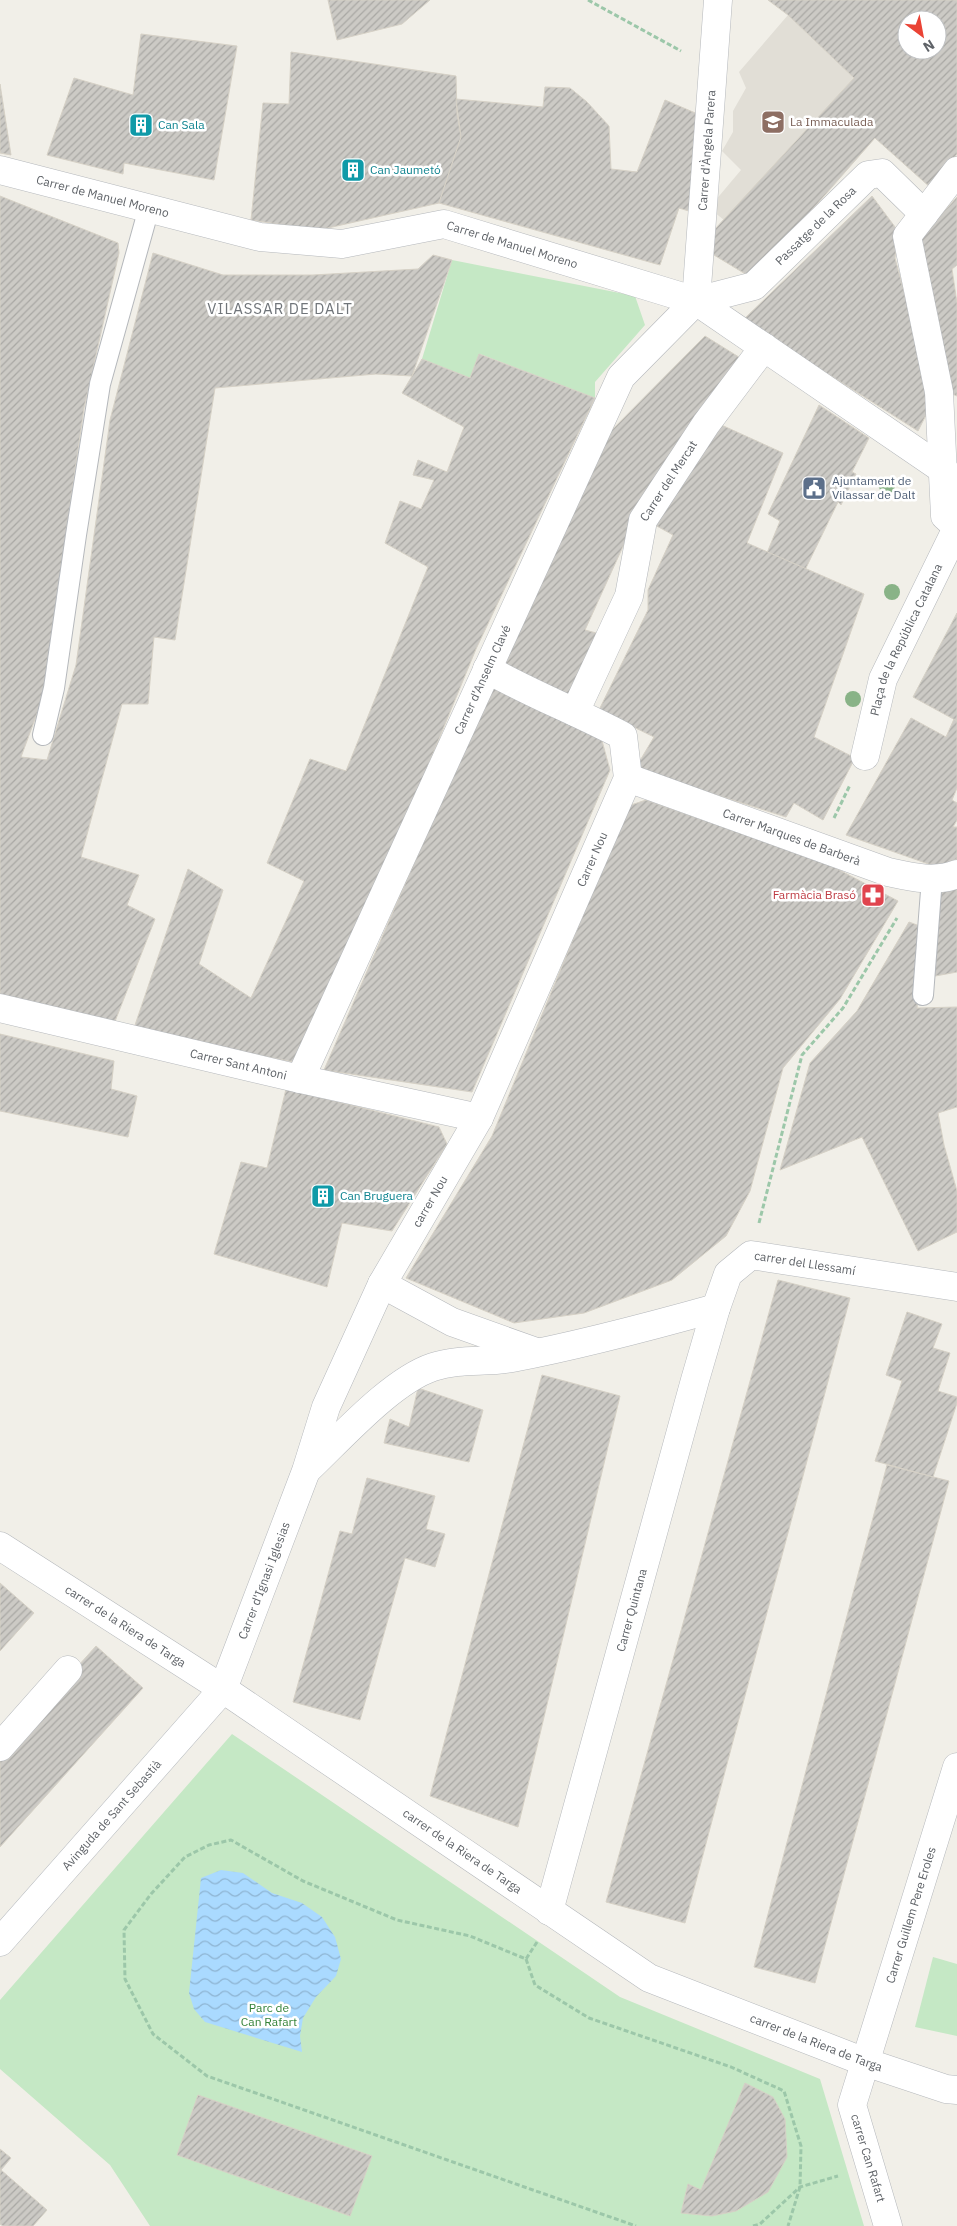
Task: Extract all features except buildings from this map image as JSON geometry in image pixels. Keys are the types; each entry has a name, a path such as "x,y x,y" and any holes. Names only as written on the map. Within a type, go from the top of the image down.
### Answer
{"street":[{"name":"Carrer d'Àngela Parera","path":"696,301 713,67 720,8"},
{"name":"Carrer de Manuel Moreno","path":"0,170 260,237 342,244 444,224 696,301 944,471"},
{"name":"Plaça de la República Catalana","path":"865,756 883,679 957,528 945,516 939,392 907,236 957,171"},
{"name":"Passatge de la Rosa","path":"696,301 754,286 868,175 882,173 924,214"},
{"name":"Carrer d'Anselm Clavé","path":"300,1079 621,377 696,301"},
{"name":"Carrer del Mercat","path":"575,712 629,596 643,520 706,424 764,348"},
{"path":"487,669 524,690 575,712 623,736 628,778"},
{"name":"Carrer Marques de Barberà","path":"628,778 888,872 937,877"},
{"name":"Carrer Nou","path":"478,1118 628,778"},
{"name":"Carrer Sant Antoni","path":"0,1008 300,1079 478,1118"},
{"name":"carrer Nou","path":"382,1284 478,1118"},
{"name":"carrer del Llessamí","path":"716,1308 728,1274 750,1254 957,1287"},
{"path":"382,1284 452,1322 538,1353 632,1332 716,1308"},
{"name":"Carrer d'Ignasi Iglesias","path":"223,1689 306,1471 326,1407 382,1284"},
{"name":"Carrer Quintana","path":"549,1911 716,1308"},
{"name":"Carrer d'Ignasi Iglesias","path":"306,1471 394,1389 432,1367 472,1359 507,1359 538,1353"},
{"name":"carrer de la Riera de Targa","path":"0,1546 223,1689 649,1978 864,2062 946,2090 957,2090"},
{"path":"0,1747 68,1670"},
{"name":"Avinguda de Sant Sebastià","path":"0,1942 223,1689"},
{"name":"Carrer Guillem Pere Eroles","path":"864,2062 957,1767"},
{"name":"carrer Can Rafart","path":"864,2062 852,2105 888,2226"}],"lane":[{"path":"43,735 54,688 100,384 149,208"},
{"path":"923,995 937,877"}],"path":[{"path":"588,0 713,67"},
{"path":"819,846 865,756"},
{"path":"750,1254 802,1055 843,1008 937,877"},
{"path":"636,2226 207,2076 153,2034 125,1979 124,1930 151,1894 185,1857 209,1845 231,1840 303,1882 397,1920 470,1936 526,1959 535,1985 589,2018 731,2067 784,2091 801,2146 800,2187 788,2226"},
{"path":"526,1959 537,1941"},
{"path":"752,2226 760,2224 800,2187 847,2173"}],"shaded area":[{"name":"La Immaculada","path":"788,15 854,78 724,220 709,208 741,170 722,151 733,132 733,111 746,88 739,72"}],"green space":[{"path":"452,260 635,296 645,325 595,382 595,398 480,354 470,378 422,359"},
{"name":"Parc de Can Rafart","path":"232,1734 620,1997 820,2079 864,2226 150,2226 110,2165 0,2069 0,2000"},
{"path":"933,1957 957,1964 957,2036 915,2027"}],"water":[{"path":"221,1870 243,1873 272,1893 302,1903 322,1917 335,1937 341,1959 336,1976 316,1997 303,2018 300,2036 302,2052 205,2022 194,2009 189,1993 201,1878"}],"place":[{"name":"La Immaculada","path":"773,122"},
{"name":"Can Sala","path":"141,125"},
{"name":"Can Jaumetó","path":"353,170"},
{"name":"Ajuntament de Vilassar de Dalt","path":"814,488"},
{"name":"Farmàcia Brasó","path":"873,895"},
{"name":"Can Bruguera","path":"323,1196"}],"district":[{"name":"VILASSAR DE DALT","path":"280,309"}]}
